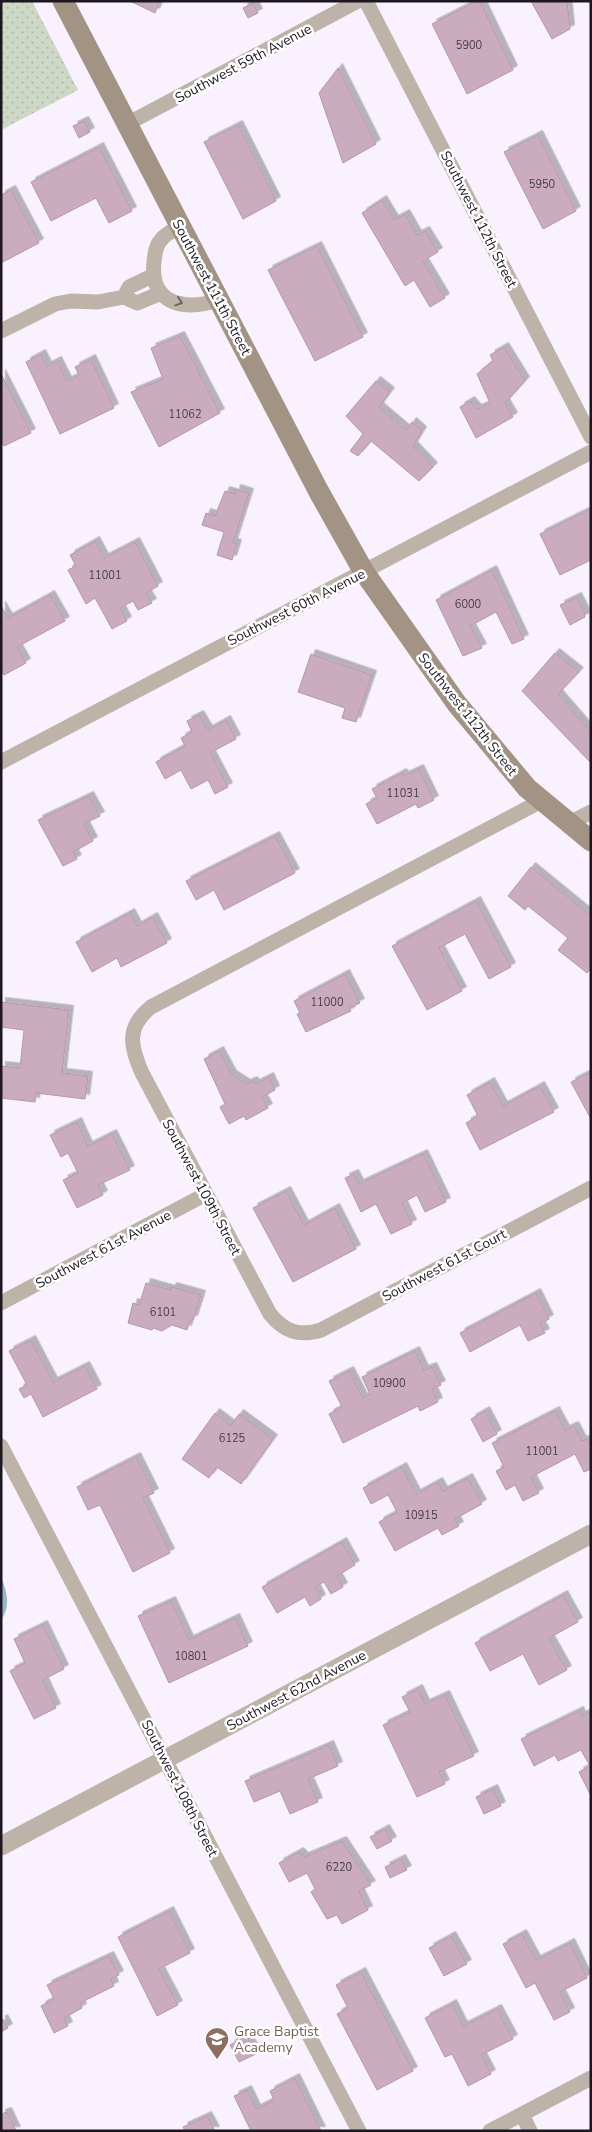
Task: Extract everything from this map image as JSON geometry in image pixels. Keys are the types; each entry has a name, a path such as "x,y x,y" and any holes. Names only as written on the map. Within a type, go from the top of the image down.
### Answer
{"main road":[{"name":"Southwest 111th Street","path":"63,1 336,524 364,572"},
{"name":"Southwest 112th Street","path":"364,572 457,704 517,776 541,801 591,841"}],"street":[{"name":"Southwest 59th Avenue","path":"127,124 358,1"},
{"name":"Southwest 112th Street","path":"366,1 591,437"},
{"path":"180,226 160,240 156,250 152,276 161,293 177,303 202,306 218,300"},
{"path":"124,297 129,287 152,276"},
{"path":"1,331 54,304 71,301 98,302 124,297 138,303 161,293"},
{"name":"Southwest 60th Avenue","path":"1,762 334,585 364,572 591,452"},
{"name":"Southwest 109th Street","path":"295,1333 283,1327 270,1314 135,1059 132,1046 134,1028 138,1019 151,1007 541,801"},
{"path":"569,824 591,812"},
{"name":"Southwest 61st Court","path":"295,1333 321,1330 591,1188"},
{"name":"Southwest 61st Avenue","path":"1,1303 206,1194"},
{"name":"Southwest 108th Street","path":"1,1446 359,2131"},
{"name":"Southwest 62nd Avenue","path":"1,1846 591,1534"},
{"path":"490,2131 591,2078"},
{"path":"522,2114 530,2131"}],"green space":[{"path":"1,1 32,1 78,90 1,130"}],"water":[{"path":"1,1577 5,1588 7,1604 1,1620"}],"building":[{"path":"130,1 160,1 155,13"},
{"path":"480,1 513,70 467,94 432,24"},
{"path":"531,1 567,1 570,29 552,39"},
{"path":"253,3 258,13 248,18 243,8"},
{"path":"338,68 376,144 343,163 319,93"},
{"path":"84,121 90,132 79,138 73,126"},
{"path":"238,125 276,201 243,219 204,142"},
{"path":"538,135 576,211 543,229 504,152"},
{"path":"99,147 132,211 109,223 96,198 51,221 31,182"},
{"path":"11,190 39,243 1,263 1,195"},
{"path":"382,200 394,220 405,214 417,235 425,231 438,252 423,261 445,298 430,307 414,280 405,286 362,213"},
{"path":"317,246 363,337 315,361 268,270"},
{"path":"180,336 220,413 159,447 131,392 163,379 151,348"},
{"path":"504,347 525,381 505,403 513,417 476,438 460,407 470,401 477,409 490,403 477,374 493,361 490,355"},
{"path":"41,354 47,366 57,361 67,381 79,375 75,367 91,359 114,408 60,434 26,362"},
{"path":"1,374 31,433 4,446 1,441"},
{"path":"376,381 390,392 379,407 406,430 412,422 422,431 413,446 433,467 419,481 371,441 358,456 350,451 363,434 346,416"},
{"path":"236,489 249,493 233,543 237,544 232,560 217,555 224,532 202,525 206,513 215,516 225,491 235,494"},
{"path":"591,509 591,560 560,575 540,534"},
{"path":"95,541 104,558 135,542 158,586 146,593 152,603 138,610 133,601 120,608 127,621 112,629 95,598 86,604 68,570 76,566 70,555"},
{"path":"492,570 524,639 512,644 496,612 470,626 482,648 463,656 436,600"},
{"path":"50,595 65,621 17,647 26,663 4,675 1,670 1,606 8,618"},
{"path":"577,597 585,617 570,625 560,605"},
{"path":"555,653 579,672 558,694 591,732 591,763 522,691"},
{"path":"311,654 372,675 356,722 342,718 345,708 298,692"},
{"path":"199,715 208,730 226,720 236,739 210,753 228,787 215,794 208,780 191,789 181,770 165,779 156,762 185,746 181,738 192,732 187,721"},
{"path":"419,769 434,800 418,808 416,804 377,824 366,804 377,798 372,789 402,773 404,776"},
{"path":"89,796 100,816 84,824 93,841 73,852 77,859 63,866 38,820"},
{"path":"275,836 295,873 224,910 214,890 196,900 186,881"},
{"path":"531,867 591,916 591,968 587,973 558,950 568,938 528,906 525,910 508,896"},
{"path":"476,901 511,967 489,979 465,934 439,948 462,991 427,1010 392,946"},
{"path":"130,913 137,926 153,917 167,943 121,967 117,958 92,972 76,942"},
{"path":"345,974 360,1003 349,1008 351,1011 306,1032 297,1014 300,1013 294,1001"},
{"path":"1,1002 69,1010 62,1073 88,1076 85,1099 36,1093 35,1102 1,1098 1,1066 20,1068 24,1030 1,1027"},
{"path":"219,1051 232,1075 246,1084 253,1081 255,1084 269,1077 275,1090 262,1097 268,1108 246,1120 244,1116 229,1124 220,1107 225,1104 204,1059"},
{"path":"591,1072 591,1119 571,1082"},
{"path":"490,1082 503,1106 540,1086 554,1112 480,1150 466,1123 478,1116 467,1095"},
{"path":"77,1122 88,1146 112,1134 130,1170 98,1185 103,1195 77,1208 63,1180 78,1173 68,1153 61,1157 50,1135"},
{"path":"423,1154 446,1202 425,1212 417,1195 402,1203 412,1224 391,1234 376,1204 361,1212 345,1178 354,1174 359,1184"},
{"path":"286,1191 304,1225 335,1208 356,1249 293,1282 253,1208"},
{"path":"146,1283 171,1290 172,1287 201,1295 193,1320 190,1320 187,1330 172,1325 162,1331 153,1328 152,1330 128,1323 133,1303 139,1305"},
{"path":"536,1293 549,1319 540,1324 545,1333 528,1341 520,1325 470,1352 460,1333"},
{"path":"31,1340 53,1382 85,1366 97,1389 43,1417 31,1394 24,1398 19,1389 27,1385 9,1351"},
{"path":"415,1351 424,1370 432,1367 441,1385 432,1389 438,1402 420,1411 418,1406 343,1443 329,1414 342,1407 329,1381 349,1371 363,1398 370,1394 362,1377"},
{"path":"485,1411 497,1434 483,1442 471,1419"},
{"path":"555,1411 565,1430 574,1426 582,1441 587,1439 591,1447 591,1469 584,1472 575,1454 531,1477 539,1493 523,1501 515,1485 506,1490 496,1471 504,1467 492,1443"},
{"path":"215,1413 231,1425 239,1414 273,1439 241,1484 217,1467 209,1478 182,1459"},
{"path":"136,1457 154,1493 143,1498 170,1553 133,1572 100,1505 88,1510 77,1487"},
{"path":"402,1467 416,1494 438,1482 443,1491 468,1478 482,1504 455,1519 459,1526 442,1535 438,1528 395,1551 379,1522 397,1512 388,1495 371,1504 363,1488"},
{"path":"342,1542 355,1565 337,1576 343,1587 331,1594 324,1582 315,1587 321,1599 310,1606 305,1597 277,1613 262,1587"},
{"path":"563,1595 578,1622 549,1638 567,1670 539,1685 523,1654 490,1671 475,1643"},
{"path":"171,1601 189,1640 235,1618 248,1646 169,1683 138,1616"},
{"path":"43,1625 64,1669 43,1680 56,1708 34,1719 10,1671 25,1663 14,1639"},
{"path":"418,1689 425,1704 445,1695 474,1756 439,1772 445,1784 417,1797 383,1725 410,1712 402,1697"},
{"path":"579,1711 581,1716 591,1711 591,1796 579,1772 590,1766 581,1750 558,1761 555,1755 534,1766 521,1739"},
{"path":"329,1745 338,1766 308,1779 318,1802 290,1814 280,1791 254,1802 245,1781"},
{"path":"493,1789 501,1806 484,1814 476,1797"},
{"path":"385,1829 392,1841 377,1849 370,1837"},
{"path":"342,1841 371,1885 359,1891 368,1910 342,1924 337,1915 327,1919 311,1892 315,1889 307,1873 289,1882 279,1863 299,1852 304,1857"},
{"path":"401,1859 407,1870 390,1878 385,1867"},
{"path":"169,1911 190,1953 159,1969 178,2005 157,2016 118,1937"},
{"path":"522,1934 536,1960 570,1943 587,1978 560,1992 570,2012 554,2020 535,1983 526,1988 503,1944"},
{"path":"451,1936 467,1964 444,1976 429,1948"},
{"path":"109,1956 119,1975 111,1979 114,1986 80,2003 82,2008 64,2018 68,2026 54,2033 41,2006 54,1999 47,1985"},
{"path":"361,1972 413,2071 377,2090 337,2014 348,2008 336,1985"},
{"path":"452,2004 463,2026 497,2009 513,2039 481,2055 491,2074 468,2086 452,2054 445,2057 425,2018"},
{"path":"3,2019 8,2028 1,2032 1,2020"},
{"path":"247,2036 256,2054 239,2062 230,2045"},
{"path":"295,2078 321,2131 251,2131 234,2096 247,2090 256,2109 274,2100 270,2091"},
{"path":"7,2112 16,2131 1,2131 1,2114"},
{"path":"207,2116 215,2131 185,2131 183,2127"}],"place":[{"name":"Grace Baptist Academy","path":"217,2060"}]}
